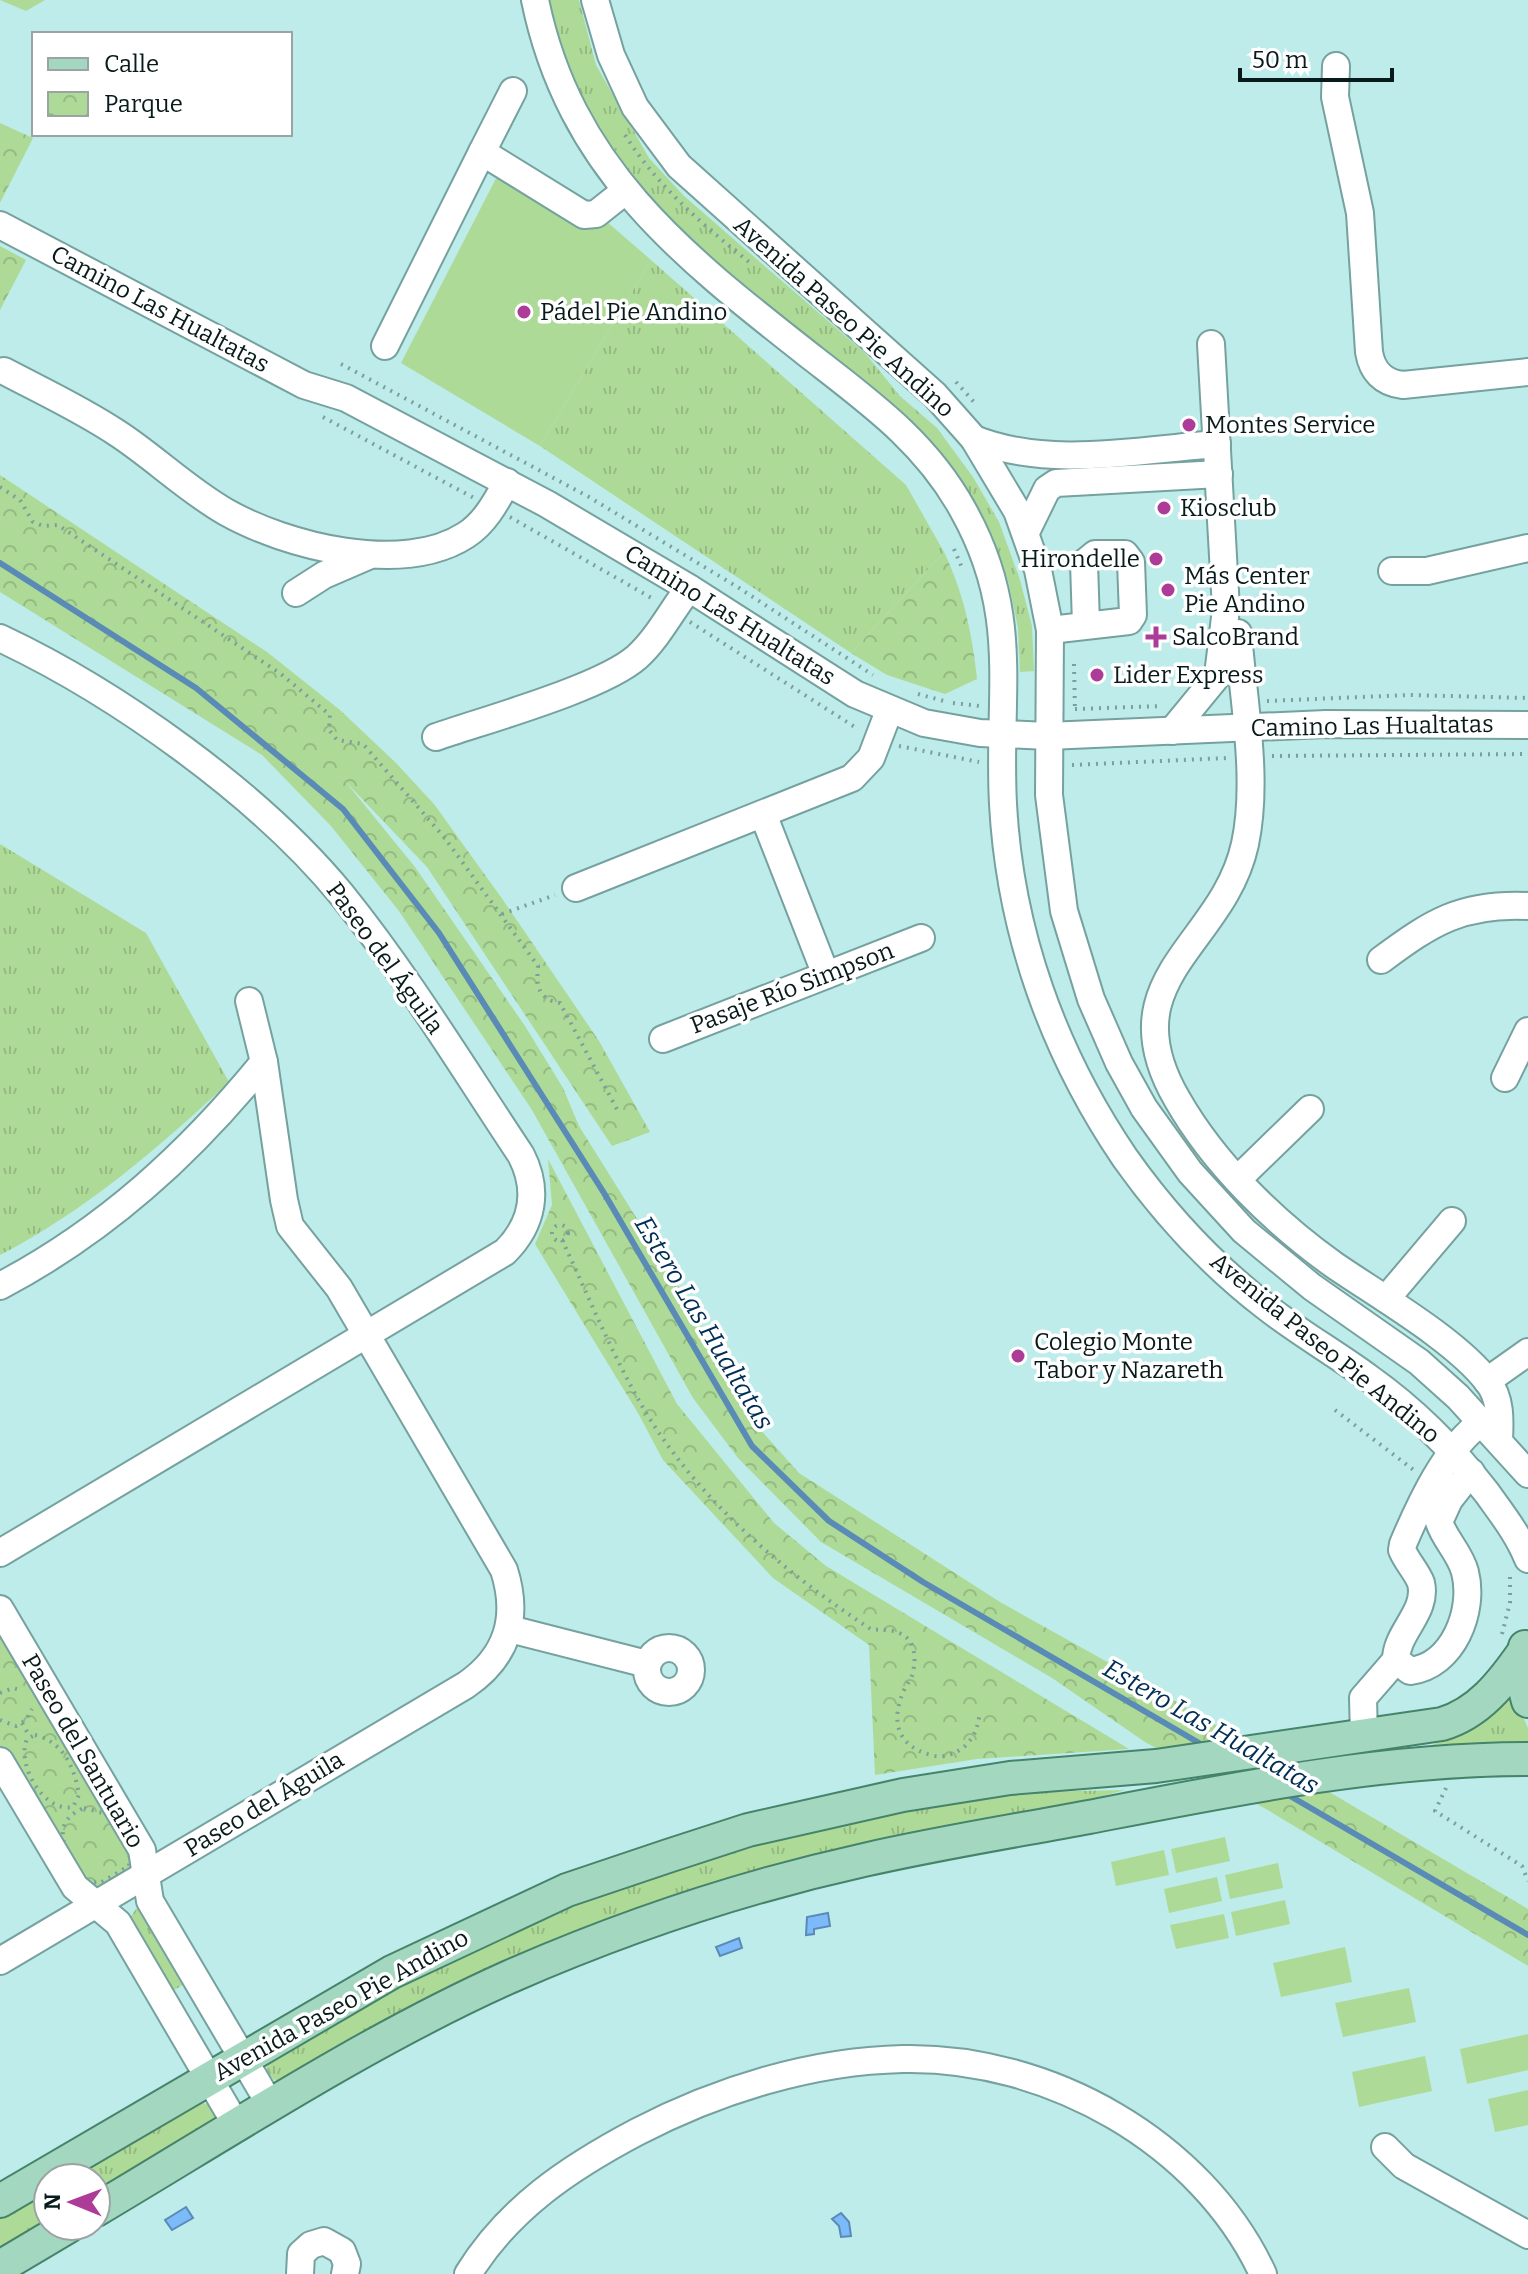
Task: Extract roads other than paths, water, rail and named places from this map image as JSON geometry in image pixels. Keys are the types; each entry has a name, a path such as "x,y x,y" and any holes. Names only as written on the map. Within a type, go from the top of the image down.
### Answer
{"main road":[{"path":"1526,1645 1523,1682 1528,1701"},
{"name":"Avenida Paseo Pie Andino","path":"0,2201 392,1972 463,1936 567,1890 763,1827 903,1795 1010,1778 1156,1766 1442,1724 1465,1714 1495,1689 1526,1645"},
{"path":"112,2200 271,2106 455,2003 577,1948 665,1916 864,1860 1198,1795 1446,1761 1528,1759"},
{"path":"0,2267 42,2242"}],"street":[{"name":"Avenida Paseo Pie Andino","path":"535,0 545,44 571,108 625,191 664,232 739,297 896,424 940,473 974,529 998,600 1006,677 1002,735 1005,840 1029,960 1066,1057 1102,1121 1165,1209 1239,1285 1291,1325 1371,1379 1453,1452 1507,1521 1528,1559"},
{"name":"Avenida Paseo Pie Andino","path":"595,0 622,81 645,123 679,166 872,335 935,395 974,439 1026,532 1043,590 1050,630 1048,736 1051,823 1067,926 1103,1027 1144,1108 1190,1172 1244,1231 1312,1287 1419,1362 1491,1431 1528,1474"},
{"path":"1336,66 1335,97 1360,213 1369,352 1375,370 1387,381 1403,385 1528,372"},
{"path":"385,346 513,91"},
{"path":"482,152 584,215 596,214 625,191"},
{"name":"Camino Las Hualtatas","path":"0,225 304,385 346,398 507,482 689,588 832,680 889,711 946,727 1002,735 1528,725"},
{"path":"1211,344 1226,609 1245,728 1249,819 1239,866 1218,909 1168,974 1160,998 1156,1033 1160,1062 1177,1100 1207,1143 1238,1179 1301,1239 1386,1299 1487,1381 1497,1401 1491,1431 1453,1452 1433,1485 1428,1520 1465,1572 1467,1605 1463,1621 1445,1653 1423,1669 1410,1671 1396,1660"},
{"path":"4,371 113,430 191,490 229,514 297,541 368,556 418,551 456,541 485,518 507,482"},
{"path":"974,439 992,447 1052,456 1217,444"},
{"path":"1052,456 1056,483"},
{"path":"1026,532 1047,489 1056,483 1219,474"},
{"path":"297,541 301,589 368,556"},
{"path":"1392,571 1427,571 1528,548"},
{"path":"436,737 588,683 628,665 646,649 689,588"},
{"path":"1050,630 1086,624"},
{"path":"1172,731 1218,675 1230,629"},
{"name":"Paseo del Águila","path":"0,638 52,665 168,741 240,795 308,858 370,931 527,1167 532,1185 531,1208 515,1242 494,1259 0,1553"},
{"path":"576,888 859,774 871,758 889,711"},
{"path":"763,814 826,975"},
{"path":"1381,960 1420,931 1451,914 1479,907 1528,906"},
{"name":"Pasaje Río Simpson","path":"663,1039 921,938"},
{"path":"249,1001 264,1062 290,1226 324,1266 367,1335 504,1570 511,1601 510,1629 647,1664"},
{"path":"1505,1078 1528,1031"},
{"path":"0,1286 88,1233 149,1186 202,1134 264,1062"},
{"path":"1238,1179 1310,1109"},
{"path":"1386,1299 1452,1221"},
{"path":"1487,1381 1528,1352"},
{"path":"1364,1736 1363,1698 1396,1660 1396,1648 1422,1595 1420,1582 1402,1550 1471,1472"},
{"name":"Paseo del Santuario","path":"0,1609 142,1850 150,1901 271,2106"},
{"name":"Paseo del Águila","path":"0,1961 466,1685 494,1660 510,1629"},
{"path":"0,1761 75,1887 118,1923 237,2126"},
{"path":"468,2274 493,2238 544,2189 619,2142 676,2112 775,2079 860,2062 905,2059 952,2061 1007,2073 1091,2103 1130,2124 1166,2150 1199,2180 1245,2239 1263,2274"},
{"path":"1385,2147 1404,2166 1528,2235"},
{"path":"300,2274 301,2254 311,2245 324,2241 342,2251 347,2264 345,2274"}],"water":[{"path":"828,1913 830,1926 814,1929 814,1934 806,1935 807,1917"},
{"path":"739,1938 742,1948 720,1956 716,1947"},
{"path":"186,2207 193,2218 172,2230 165,2220"},
{"path":"841,2213 849,2222 851,2236 841,2237 839,2226 832,2219"}],"waterway":[{"name":"Estero Las Hualtatas","path":"0,563 196,688 343,809 439,933 604,1193 752,1446 829,1521 923,1582 1206,1747"},
{"name":"Estero Las Hualtatas","path":"1285,1793 1528,1935"}],"place":[{"name":"Pádel Pie Andino","path":"524,312"},
{"name":"Montes Service","path":"1189,425"},
{"name":"Kiosclub","path":"1164,508"},
{"name":"Hirondelle","path":"1156,559"},
{"name":"Más Center Pie Andino","path":"1168,590"},
{"name":"SalcoBrand","path":"1156,637"},
{"name":"Lider Express","path":"1097,675"},
{"name":"Colegio Monte Tabor y Nazareth","path":"1018,1356"}]}
